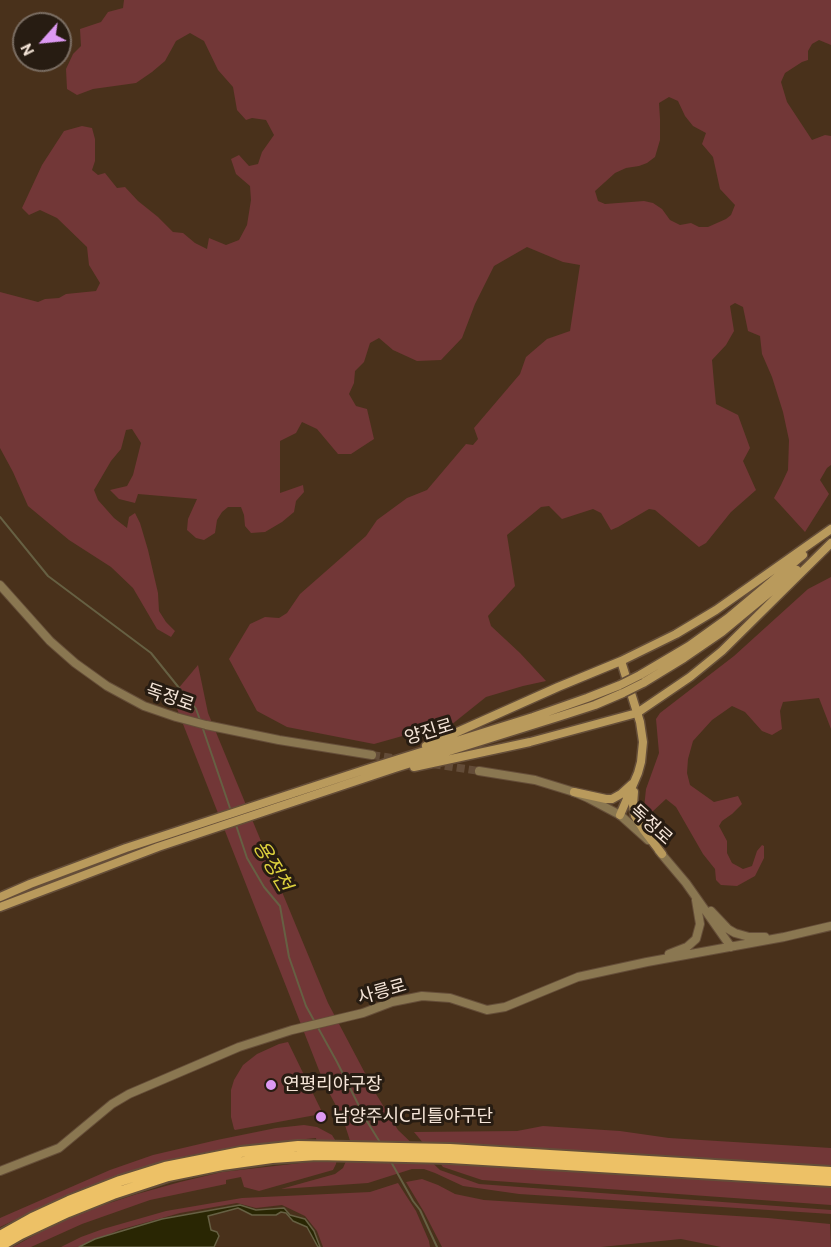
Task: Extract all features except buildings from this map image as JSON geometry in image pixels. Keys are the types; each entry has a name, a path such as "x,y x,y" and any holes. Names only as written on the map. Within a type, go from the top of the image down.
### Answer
{"highway":[{"path":"0,1236 69,1201 120,1181 165,1167 241,1152 298,1146 318,1150 831,1172"},
{"path":"0,1246 31,1229 104,1197 168,1176 318,1150"},
{"path":"450,1154 831,1181"}],"main road":[{"path":"367,769 621,661 676,634 716,610 831,530"},
{"name":"양진로","path":"641,679 728,618 831,530"},
{"path":"378,774 530,742 637,713 690,677 722,651 831,542"},
{"name":"양진로","path":"0,897 75,866 595,705 621,689 684,658 722,632 831,542"},
{"path":"621,661 637,713 643,742 633,797 635,816 662,854"},
{"name":"양진로","path":"258,809 367,769 621,689"},
{"path":"574,792 612,799 621,794 636,779"},
{"path":"620,815 636,779"},
{"name":"양진로","path":"0,907 158,847 203,827"}],"street":[{"name":"독정로","path":"0,585 50,641 85,672 144,706 187,721 372,755"},
{"name":"독정로","path":"479,771 520,776 549,783 588,798 620,815 675,868 731,947"},
{"path":"695,895 728,929 735,933 749,937 784,937"},
{"path":"647,962 687,947 696,939 700,924 695,895"},
{"name":"사릉로","path":"0,1171 59,1148 112,1104 129,1094 238,1047 294,1030 363,1013 392,1002 422,996 450,998 488,1010 505,1007 578,977 831,926"}],"shaded area":[{"path":"124,0 831,0 831,45 819,40 812,44 808,51 808,60 785,73 781,82 787,102 812,140 825,135 831,136 831,465 820,480 829,494 805,532 774,498 788,470 789,440 783,412 762,354 760,336 748,331 743,307 735,303 730,306 734,331 726,345 712,360 716,404 738,415 750,448 743,461 756,490 731,512 706,543 699,547 655,510 649,509 611,530 601,513 593,509 562,519 549,506 541,507 507,535 515,586 488,616 491,626 546,681 486,697 446,729 431,735 406,735 374,744 287,727 257,711 229,659 250,624 265,617 279,618 287,613 300,594 366,536 377,520 407,498 427,490 466,444 473,445 478,439 474,428 520,374 526,357 547,339 570,331 580,265 563,262 527,247 494,266 475,304 462,338 441,360 417,361 393,350 379,338 370,343 364,362 355,371 354,383 349,394 356,406 367,409 374,439 351,454 338,454 317,429 302,422 296,433 280,441 280,493 303,485 304,492 296,501 294,512 265,532 251,533 245,526 241,507 228,507 217,520 215,533 204,540 196,538 187,530 188,519 197,499 138,494 135,503 119,499 110,490 127,486 133,475 141,443 132,429 126,430 121,449 94,490 98,500 114,518 127,528 129,517 135,513 148,550 158,593 159,611 175,631 171,637 157,629 133,588 111,567 69,540 28,506 0,448 0,292 38,302 59,298 66,294 96,291 100,283 89,265 87,247 57,218 40,210 29,215 22,208 42,165 64,131 82,126 92,128 95,139 95,161 92,170 98,175 105,173 117,188 125,187 173,232 183,233 207,249 209,238 226,245 239,240 247,225 251,200 250,186 236,174 231,159 239,155 249,166 258,164 262,152 274,135 266,120 252,118 246,120 237,110 233,87 218,70 204,41 190,33 176,41 165,61 136,83 93,89 77,95 67,89 66,72 72,72 72,56 81,46 80,29 101,22 108,12 123,8","holes":["669,97 678,101 693,126 706,133 702,144 713,157 720,189 735,205 731,215 708,227 699,227 691,223 680,225 670,220 662,209 653,203 644,201 605,204 598,201 595,191 615,173 647,163 655,157 660,140 659,103"]},
{"path":"831,577 831,729 819,698 783,702 780,711 782,729 772,735 762,731 745,712 732,706 712,720 693,741 687,773 690,785 714,802 738,796 742,804 719,826 727,841 727,853 732,863 743,869 752,866 757,851 762,845 764,846 764,858 755,876 737,886 721,885 716,880 715,869 703,854 676,807 666,799 651,813 644,808 646,789 659,753 656,719 660,713 734,656 808,589"},
{"path":"198,665 208,713 328,1003 376,1094 398,1130 440,1170 479,1184 831,1210 831,1214 519,1194 463,1186 424,1169 412,1169 368,1183 281,1189 335,1174 343,1168 352,1147 343,1119 324,1083 172,696"},
{"name":"연평리야구장","path":"288,1042 321,1114 235,1130 231,1117 231,1090 243,1065 257,1054"},
{"path":"304,1125 317,1127 332,1135 337,1143 338,1151 333,1170 259,1191 244,1187 241,1177 226,1180 226,1184 150,1200 82,1224 31,1247 13,1247 88,1210 137,1194 222,1172 318,1161 316,1138 247,1145 143,1167 76,1191 0,1227 0,1218 110,1170 153,1155 276,1128"},
{"path":"543,1126 620,1131 669,1138 831,1148 831,1205 482,1180 443,1167 414,1132 517,1131"},
{"path":"422,1179 455,1194 484,1200 830,1224 831,1247 721,1247 681,1239 601,1247 442,1247 406,1182"},
{"path":"398,1183 416,1211 430,1247 323,1247 317,1231 305,1216 282,1205 256,1208 237,1203 180,1213 119,1230 80,1247 61,1247 103,1229 166,1211 242,1198 370,1192"},
{"path":"240,1205 256,1210 284,1208 290,1215 305,1219 314,1231 320,1247 307,1227 293,1221 286,1213 252,1215 238,1208 208,1216 211,1230 217,1232 219,1236 214,1247 79,1247 95,1239 162,1219"}],"waterway":[{"name":"용정천","path":"0,517 48,576 151,653 196,709 200,720"},
{"name":"용정천","path":"202,726 231,811"},
{"name":"용정천","path":"236,825 247,858 264,887 280,906 289,957 306,1006 381,1144"},
{"name":"용정천","path":"390,1160 420,1210 437,1247"}],"tunnel":[{"path":"372,755 398,759"},
{"path":"433,764 479,771"}],"place":[{"name":"연평리야구장","path":"271,1085"},
{"name":"남양주시C리틀야구단","path":"321,1117"}]}
